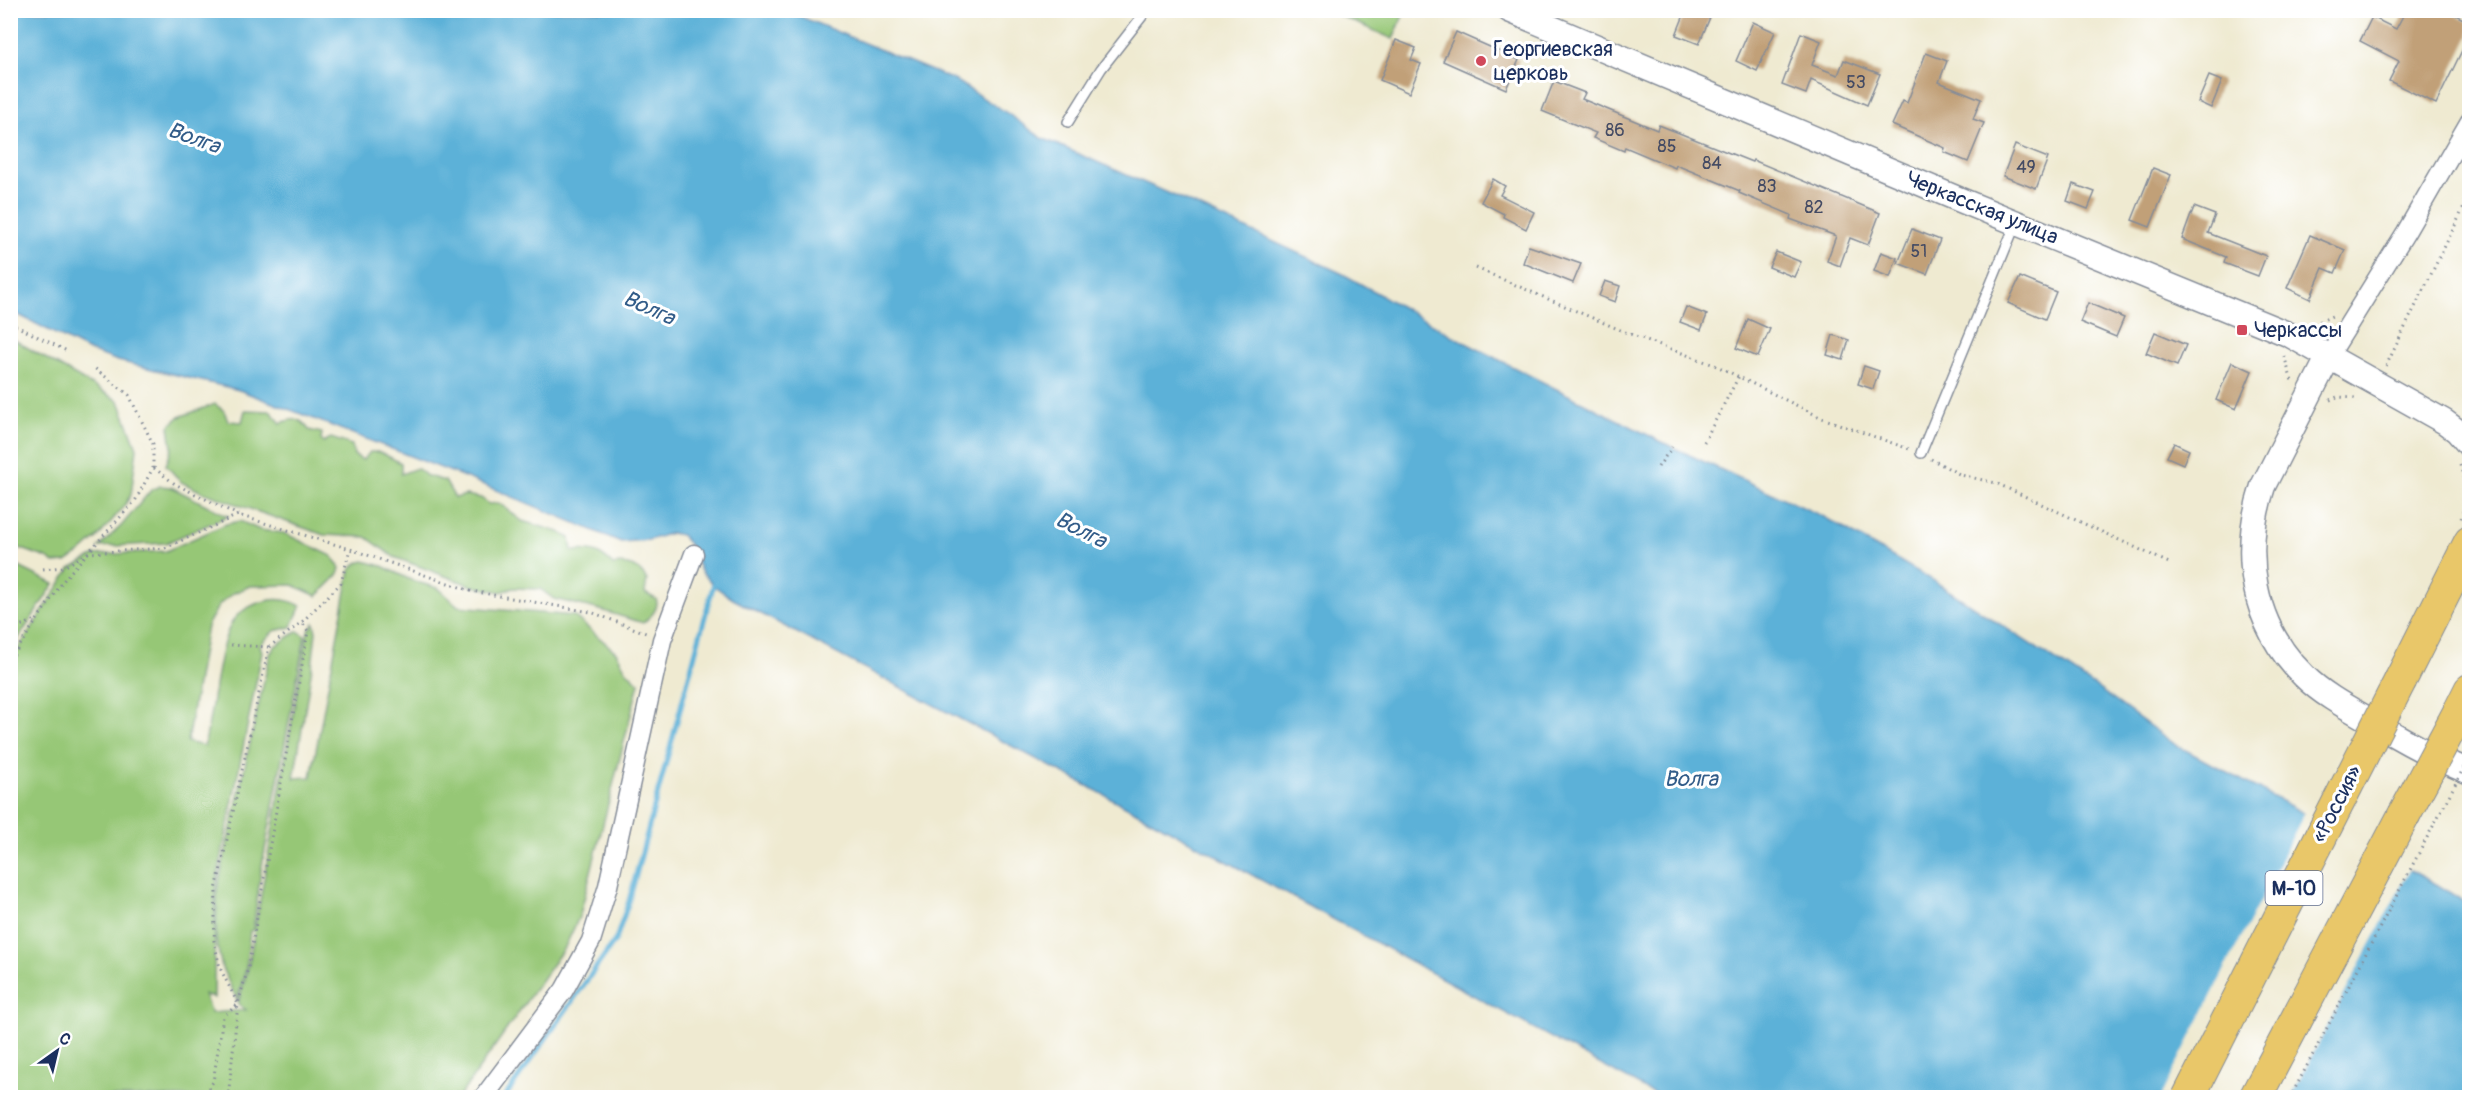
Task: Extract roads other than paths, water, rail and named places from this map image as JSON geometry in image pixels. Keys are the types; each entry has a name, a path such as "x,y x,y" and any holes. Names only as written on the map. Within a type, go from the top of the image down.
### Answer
{"highway":[{"name":"«Россия»","path":"2188,1098 2424,633 2466,532"},
{"name":"М-10","path":"2255,1098 2465,700"}],"street":[{"name":"Черкасская улица","path":"1509,10 2016,223 2290,335 2457,431 2464,454"},
{"path":"2469,121 2406,232 2329,356 2263,486 2257,505 2252,547 2254,588 2260,608 2268,626 2291,661 2321,690 2398,737 2469,772"},
{"name":"Черкасская улица","path":"2445,423 2469,429"},
{"path":"483,1098 564,990 591,941 608,886 662,640 694,554"}],"lane":[{"path":"1068,122 1101,69 1147,10"},
{"path":"1921,453 2016,223"}],"water":[{"name":"Волга","path":"10,11 787,11 956,81 1042,138 1184,200 1343,274 1462,341 1588,405 1672,447 1824,517 1934,581 2096,687 2176,745 2438,885 2469,905 2469,1097 1660,1097 1116,801 733,599 713,585 701,571 689,544 681,535 671,533 649,540 621,542 467,478 239,390 118,361 87,350 11,311"}],"waterway":[{"path":"504,1098 616,939 629,901 715,579"}],"place":[{"name":"Георгиевская церковь","path":"1481,61"},
{"name":"Черкассы","path":"2242,330"}]}
